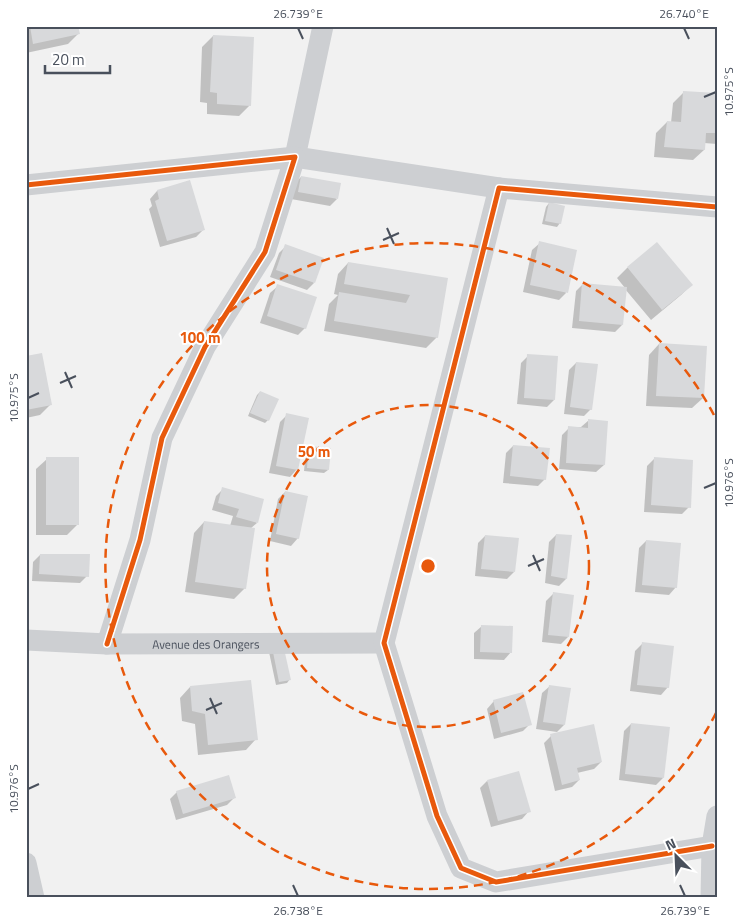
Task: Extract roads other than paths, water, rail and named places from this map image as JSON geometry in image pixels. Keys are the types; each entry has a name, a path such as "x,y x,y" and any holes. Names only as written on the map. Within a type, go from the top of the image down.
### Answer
{"street":[{"path":"107,644 140,540 162,438 206,347 265,252 295,157 323,26"},
{"path":"26,185 295,157 499,188 717,207"},
{"path":"499,188 384,643 437,816 461,868 496,882 712,846"},
{"name":"Avenue des Orangers","path":"26,640 107,644 384,643"},
{"path":"711,898 712,846 717,816"},
{"path":"26,863 34,898"}]}
